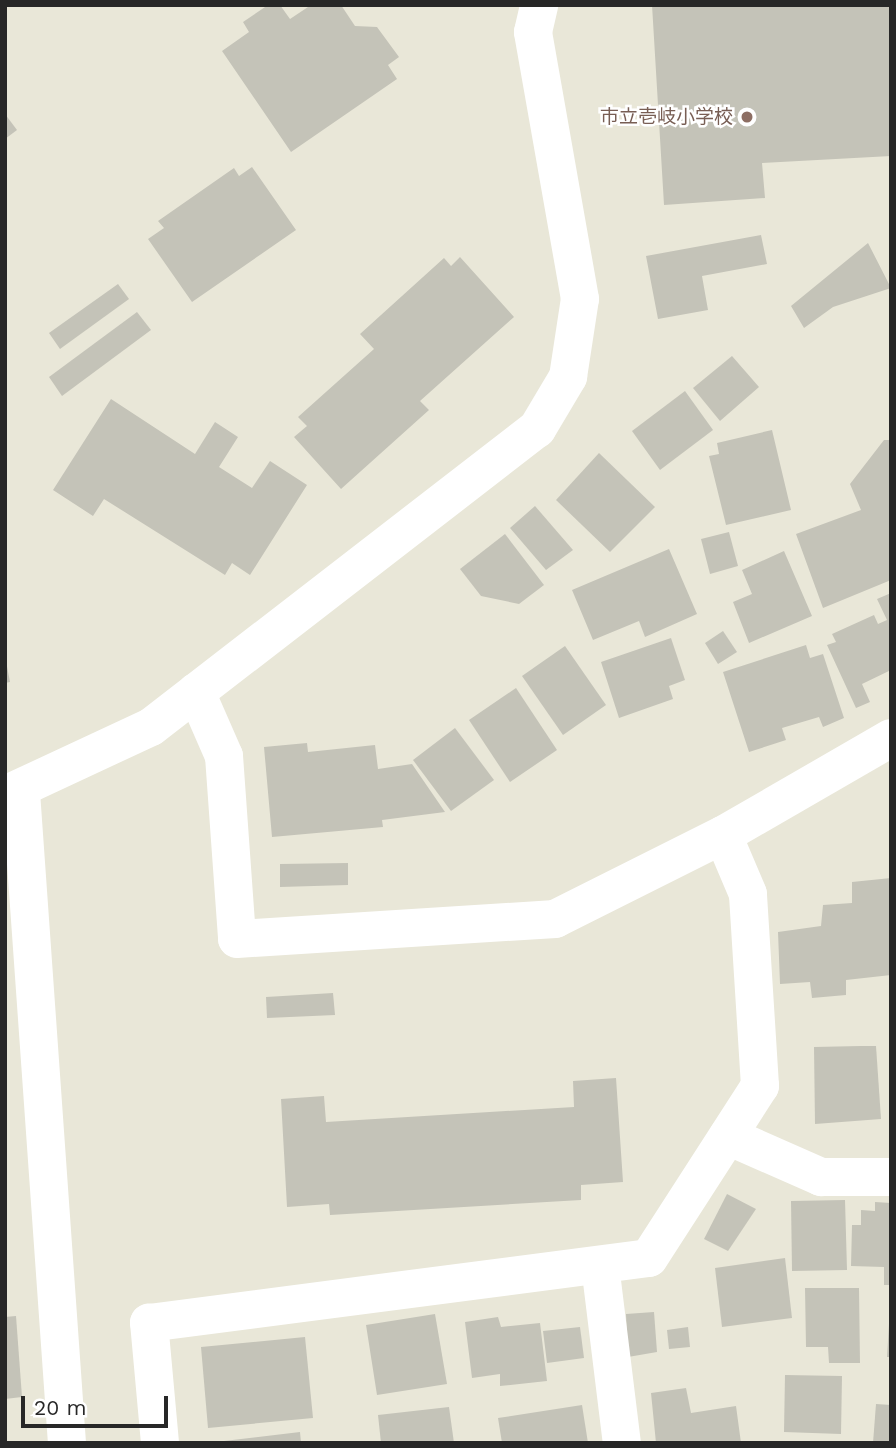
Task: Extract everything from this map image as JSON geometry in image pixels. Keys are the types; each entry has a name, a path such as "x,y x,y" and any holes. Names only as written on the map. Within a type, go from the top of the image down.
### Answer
{"street":[{"path":"67,1443 13,793 151,727 537,429 568,377 580,299 533,32 539,5"},
{"path":"196,692 224,757 237,939 555,919 723,835 891,738"},
{"path":"160,1443 149,1322 649,1258 760,1086 748,894 723,835"},
{"path":"728,1136 821,1177 891,1177"},
{"path":"600,1265 622,1443"}],"building":[{"path":"268,5 280,5 290,19 311,5 341,5 355,26 377,27 399,57 388,65 397,79 291,152 222,51 249,32 243,22"},
{"name":"市立壱岐小学校","path":"652,5 891,5 891,156 762,163 765,198 664,205"},
{"path":"5,114 17,130 5,139"},
{"path":"252,167 296,230 192,302 148,239 164,228 158,221 234,168 239,176"},
{"path":"761,235 767,264 702,276 708,310 658,319 646,256"},
{"path":"868,243 891,288 833,307 804,328 791,306"},
{"path":"460,257 514,317 420,401 429,410 341,489 294,437 307,426 298,417 374,349 360,334 444,258 451,266"},
{"path":"118,284 129,299 60,349 49,333"},
{"path":"137,312 151,330 62,396 49,377"},
{"path":"732,356 759,387 720,421 693,388"},
{"path":"685,391 713,430 660,470 632,431"},
{"path":"111,399 195,454 215,422 238,437 219,467 252,488 270,461 307,485 250,575 232,563 225,575 104,499 93,516 53,490"},
{"path":"772,430 791,510 726,525 709,456 719,454 717,443"},
{"path":"884,440 891,440 891,580 823,608 796,534 861,510 850,484"},
{"path":"599,453 655,507 610,552 556,500"},
{"path":"535,506 573,550 546,570 510,528"},
{"path":"729,532 738,566 710,574 701,539"},
{"path":"505,534 544,585 519,604 481,596 460,569"},
{"path":"669,549 697,614 645,637 639,621 593,640 572,590"},
{"path":"784,551 812,616 749,643 733,602 752,594 742,570"},
{"path":"891,593 891,670 862,684 870,702 856,708 827,645 836,642 832,634 874,615 878,624 887,620 877,599"},
{"path":"723,631 737,652 718,664 705,643"},
{"path":"671,638 685,680 669,686 673,699 619,718 601,662"},
{"path":"806,645 810,658 823,654 844,718 823,727 819,717 782,728 786,740 749,752 723,672"},
{"path":"565,646 606,705 563,735 522,676"},
{"path":"5,656 10,682 5,683"},
{"path":"516,688 557,750 510,782 469,720"},
{"path":"455,728 494,780 451,811 413,760"},
{"path":"307,743 308,752 375,745 378,769 412,764 445,812 382,820 383,827 272,837 264,747"},
{"path":"348,863 348,885 280,887 280,864"},
{"path":"891,878 891,975 846,980 846,995 812,998 810,982 780,984 778,932 821,926 823,905 852,903 852,882"},
{"path":"333,993 335,1015 267,1018 266,997"},
{"path":"876,1046 881,1119 815,1124 814,1047"},
{"path":"616,1078 623,1182 581,1185 581,1200 330,1215 329,1204 287,1207 281,1099 324,1096 326,1122 574,1107 573,1081"},
{"path":"727,1194 756,1209 728,1251 704,1239"},
{"path":"845,1200 847,1270 792,1271 791,1201"},
{"path":"875,1202 891,1203 891,1285 884,1285 884,1267 851,1266 852,1225 861,1225 861,1210 875,1211"},
{"path":"785,1258 792,1318 722,1327 715,1268"},
{"path":"805,1288 859,1288 860,1363 829,1363 828,1347 806,1347"},
{"path":"654,1312 657,1352 628,1357 626,1314"},
{"path":"435,1314 447,1384 377,1395 366,1325"},
{"path":"16,1316 22,1397 5,1399 5,1317"},
{"path":"498,1317 501,1327 540,1323 547,1381 500,1386 500,1374 472,1378 465,1322"},
{"path":"889,1324 891,1357 887,1357"},
{"path":"580,1327 584,1358 547,1363 543,1331"},
{"path":"688,1327 690,1347 669,1349 667,1330"},
{"path":"305,1337 313,1418 208,1428 201,1347"},
{"path":"785,1375 842,1376 841,1434 784,1432"},
{"path":"686,1388 691,1413 736,1406 741,1443 656,1443 651,1393"},
{"path":"876,1404 891,1405 891,1443 873,1443"},
{"path":"582,1405 588,1443 502,1443 498,1418"},
{"path":"449,1407 454,1443 381,1443 378,1415"},
{"path":"300,1432 301,1443 224,1443 224,1441"}],"place":[{"name":"市立壱岐小学校","path":"747,117"}]}
